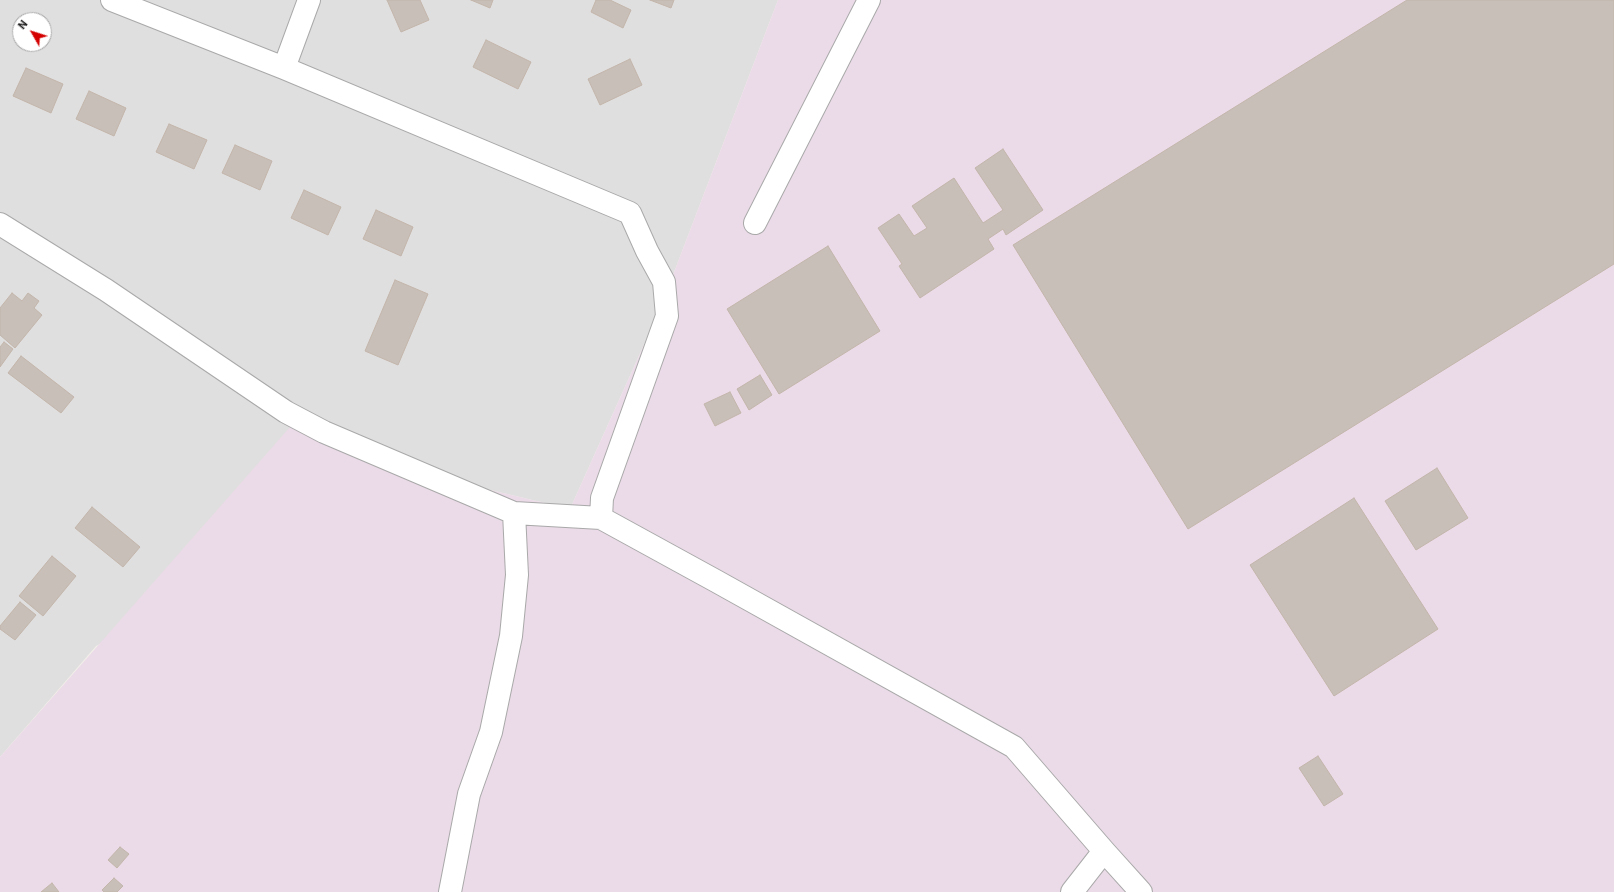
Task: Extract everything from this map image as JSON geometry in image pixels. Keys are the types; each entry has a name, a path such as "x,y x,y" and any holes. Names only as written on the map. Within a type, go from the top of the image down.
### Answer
{"street":[{"path":"112,0 284,68 630,213 647,251 664,282 667,316 602,498 601,518"},
{"path":"284,68 309,0"},
{"path":"755,223 869,0"},
{"path":"0,224 106,290 286,412 324,432 514,513 601,518 723,584 1014,747 1104,851 1142,892"},
{"path":"450,892 469,794 491,732 511,636 517,575 514,513"},
{"path":"1072,892 1104,851"}],"shaded area":[{"path":"0,0 778,0 660,309 570,509 436,477 96,646 0,757"},
{"path":"778,0 1614,0 1614,892 0,892 0,757 305,410 436,477 570,509 660,309"}],"building":[{"path":"387,0 420,0 429,20 401,32"},
{"path":"471,0 493,0 490,8"},
{"path":"596,0 610,0 631,10 623,28 591,12"},
{"path":"650,0 674,0 671,8"},
{"path":"1407,0 1614,0 1614,264 1188,529 1013,245"},
{"path":"486,40 531,62 518,89 473,67"},
{"path":"630,59 642,85 600,105 588,79"},
{"path":"26,68 63,84 51,113 13,96"},
{"path":"89,91 126,108 114,136 76,119"},
{"path":"169,124 207,140 194,169 156,152"},
{"path":"235,145 272,161 260,190 222,173"},
{"path":"1003,149 1043,210 1006,235 1003,229 988,239 994,249 920,298 899,266 902,264 878,228 899,214 914,236 927,228 912,206 954,178 983,223 1003,210 975,168"},
{"path":"304,190 341,207 328,235 291,218"},
{"path":"376,210 413,227 401,256 363,239"},
{"path":"828,246 880,331 779,394 727,309"},
{"path":"395,280 428,294 398,365 365,351"},
{"path":"12,293 22,301 28,293 39,301 34,308 42,315 15,348 0,335 0,308"},
{"path":"4,342 13,349 0,367 0,347"},
{"path":"21,356 74,397 61,413 8,373"},
{"path":"760,375 772,395 749,410 737,389"},
{"path":"730,392 741,413 715,426 704,404"},
{"path":"1437,468 1468,518 1416,550 1385,501"},
{"path":"1354,498 1438,629 1334,696 1250,565"},
{"path":"92,507 140,547 123,567 75,528"},
{"path":"52,556 76,576 43,616 19,596"},
{"path":"20,602 36,615 15,640 0,629 0,626"},
{"path":"1318,756 1343,794 1324,806 1299,768"},
{"path":"120,847 129,854 117,868 108,860"},
{"path":"114,878 123,886 117,892 104,892 102,890"},
{"path":"52,883 59,892 41,892"}]}
